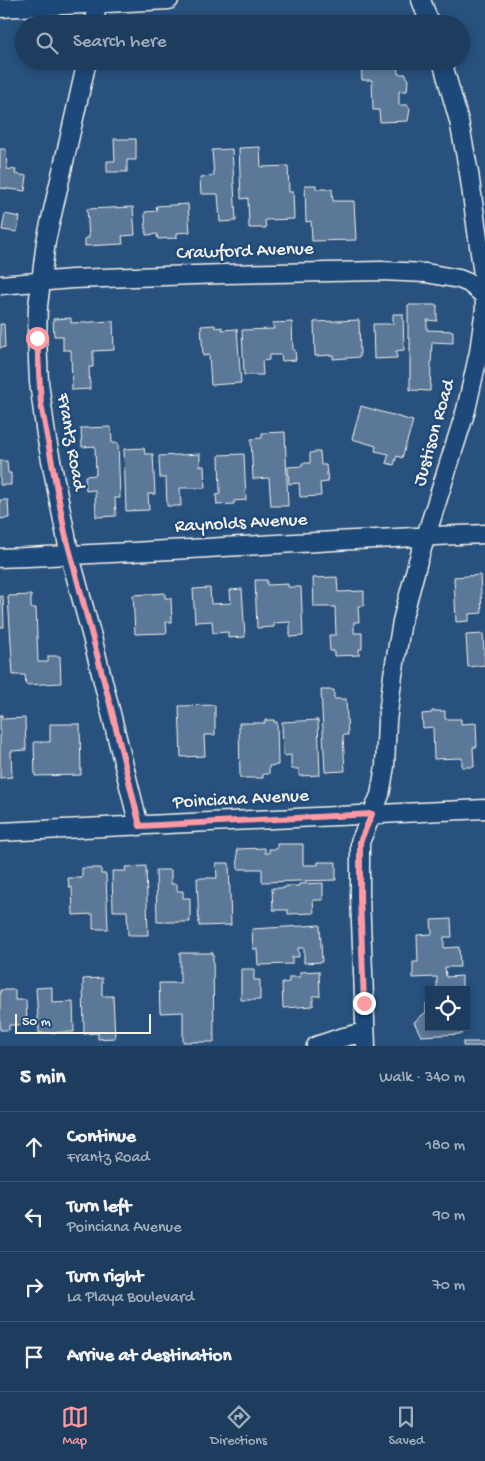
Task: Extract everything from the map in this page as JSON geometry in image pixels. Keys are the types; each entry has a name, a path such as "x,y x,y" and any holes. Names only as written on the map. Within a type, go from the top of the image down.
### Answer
{"street":[{"path":"0,8 169,0"},
{"path":"422,0 427,15"},
{"path":"95,15 96,2"},
{"name":"Frantz Road","path":"85,70 51,219 41,282 37,338 41,404 70,556 140,826"},
{"name":"Justison Road","path":"366,1039 360,842 380,795 385,766 393,675 402,621 426,535 466,410 479,352 485,296 468,165 459,122 445,70"},
{"name":"Crawford Avenue","path":"0,284 226,274 352,270 406,271 459,279 485,296"},
{"name":"Raynolds Avenue","path":"0,558 70,556 426,535 485,534"},
{"name":"Poinciana Avenue","path":"0,832 485,809"},
{"path":"316,1046 340,1038 366,1039"}],"building":[{"path":"361,70 398,70 398,74 406,74 408,81 407,91 399,91 399,105 408,105 410,109 408,121 380,122 379,110 373,110 372,80 362,80"},
{"path":"114,139 136,139 136,160 127,160 127,172 107,172 107,161 115,161"},
{"path":"260,147 261,167 288,166 289,192 293,192 294,219 265,220 266,228 249,228 248,198 241,199 239,148"},
{"path":"0,149 6,149 7,169 16,170 15,174 27,176 25,191 0,188"},
{"path":"232,149 236,221 220,222 218,194 201,194 200,177 214,176 212,150"},
{"path":"305,185 316,185 316,189 332,189 333,201 354,201 356,240 312,241 311,221 306,222"},
{"path":"188,204 190,232 177,233 177,238 158,239 157,234 146,235 145,212 157,211 156,206"},
{"path":"133,207 135,235 122,236 123,244 85,246 85,238 89,238 87,209"},
{"path":"5,214 20,217 17,232 2,230"},
{"path":"408,305 437,305 437,321 427,320 427,330 453,331 453,343 432,342 430,391 410,390"},
{"path":"393,314 403,314 404,350 396,351 397,358 374,359 373,324 393,324"},
{"path":"71,318 71,323 113,321 114,350 93,351 93,367 89,367 90,389 72,390 71,350 63,350 63,336 54,336 53,319"},
{"path":"359,320 360,357 333,359 333,355 315,356 314,322"},
{"path":"292,322 293,350 295,350 296,360 282,361 281,355 269,355 269,360 262,361 263,375 244,375 242,330 274,329 273,323"},
{"path":"0,324 4,324 5,347 0,348"},
{"path":"215,325 215,328 222,327 222,330 237,329 241,383 211,385 209,355 203,356 201,326"},
{"path":"361,406 413,421 402,458 397,456 394,465 386,463 389,454 375,451 376,446 352,439"},
{"path":"111,427 112,443 118,443 120,498 115,498 116,516 96,517 95,490 86,491 85,476 96,475 95,446 82,447 81,428"},
{"path":"285,432 288,506 271,506 269,478 253,479 251,439 262,438 262,433"},
{"path":"144,448 145,454 153,454 155,494 148,494 149,510 126,511 124,449"},
{"path":"320,452 321,465 326,465 328,482 320,483 321,496 300,497 299,483 289,484 288,467 302,466 302,463 310,463 310,453"},
{"path":"200,454 200,466 204,466 205,488 180,488 181,506 167,506 166,478 160,478 159,456"},
{"path":"244,454 246,500 234,501 234,504 217,505 216,495 220,494 219,455"},
{"path":"0,461 7,461 8,473 11,473 11,485 0,485"},
{"path":"0,500 8,500 9,518 0,519"},
{"path":"480,575 482,613 469,614 469,621 456,622 454,577"},
{"path":"337,577 338,592 364,591 364,606 358,606 359,622 354,622 354,633 362,633 362,649 359,649 359,655 334,656 334,651 330,651 329,635 336,635 335,607 314,607 313,578"},
{"path":"255,580 267,580 267,585 288,584 288,587 301,587 303,636 290,637 290,622 274,623 274,627 257,628"},
{"path":"210,588 211,604 231,603 230,590 242,589 245,637 228,638 228,632 213,633 212,621 195,622 193,589"},
{"path":"165,593 165,598 171,598 172,622 166,622 167,633 135,634 133,595"},
{"path":"31,595 31,608 36,608 38,662 48,662 48,656 60,656 61,683 26,685 25,675 13,675 8,596"},
{"path":"0,596 3,596 4,627 0,627"},
{"path":"483,634 485,665 468,667 466,635"},
{"path":"321,690 334,690 334,699 346,699 348,735 343,735 345,771 325,772"},
{"path":"215,705 215,735 204,735 205,756 181,757 179,706"},
{"path":"432,711 445,711 445,719 461,719 461,724 476,723 477,747 473,747 474,767 462,767 462,758 434,759 433,727 423,728 422,714 432,713"},
{"path":"0,715 2,715 2,719 25,718 26,750 11,751 12,777 0,778"},
{"path":"265,720 277,722 278,765 269,766 269,774 263,774 263,778 240,778 239,723 265,723"},
{"path":"318,720 320,775 299,776 299,769 291,769 291,755 283,756 282,722"},
{"path":"50,724 80,724 81,775 35,776 34,742 50,742"},
{"path":"277,844 303,844 303,865 318,865 318,862 336,862 336,880 262,882 262,869 238,869 237,849 265,848 265,853 269,853 269,849 277,849"},
{"path":"216,863 229,863 231,925 199,926 197,878 217,878"},
{"path":"146,866 148,935 128,935 127,911 113,911 112,871 126,871 125,867"},
{"path":"82,868 101,868 101,874 106,874 108,929 93,929 93,914 73,915 72,887 69,887 68,878 82,878"},
{"path":"156,870 171,870 171,884 177,884 177,891 183,891 183,898 190,898 190,922 157,922"},
{"path":"323,883 323,900 313,900 314,913 288,914 288,910 273,910 272,888"},
{"path":"451,919 452,937 444,937 444,948 459,947 460,967 445,967 446,977 462,976 462,986 437,986 437,977 413,978 413,962 418,962 417,935 432,934 431,920"},
{"path":"320,925 322,962 304,963 304,948 298,948 299,957 292,957 292,964 258,965 257,949 253,949 252,929"},
{"path":"180,953 213,953 214,1042 183,1042 183,1012 160,1013 159,983 180,983"},
{"path":"241,969 254,969 254,980 260,980 260,1000 241,1000"},
{"path":"319,971 320,996 313,996 313,1006 283,1008 282,983 289,982 289,977 300,977 300,972"},
{"path":"102,978 102,996 113,996 115,1038 98,1039 98,1033 84,1034 83,979"},
{"path":"52,987 52,1003 73,1002 74,1032 39,1033 36,988"},
{"path":"0,990 15,990 15,1000 26,1000 27,1025 9,1025 9,1030 0,1030"},
{"path":"425,1013 425,1031 462,1031 462,1034 421,1036 414,1022"},
{"path":"463,1042 485,1042 485,1046 463,1046"}],"route":[{"path":"37,338 41,404 65,533 140,826 372,814 360,842 364,1003"}]}
